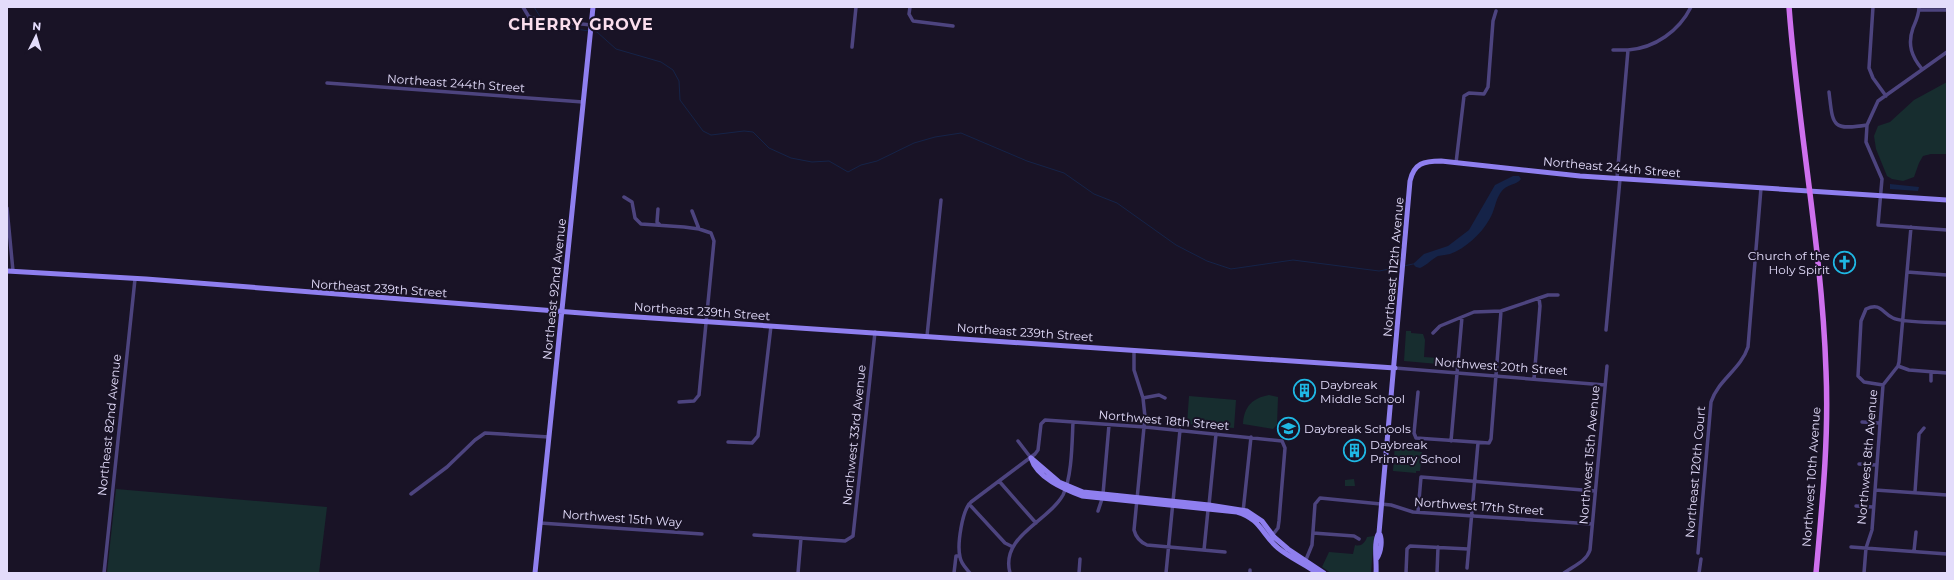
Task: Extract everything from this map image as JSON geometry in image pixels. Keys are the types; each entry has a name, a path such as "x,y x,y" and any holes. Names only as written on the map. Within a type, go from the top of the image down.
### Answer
{"main road":[{"name":"Northwest 10th Avenue","path":"1789,7 1823,322 1827,400 1825,468 1816,573"}],"street":[{"path":"523,7 529,17 536,19 591,25"},
{"name":"Northeast 92nd Avenue","path":"535,573 593,7"},
{"path":"852,47 856,7"},
{"path":"910,7 911,19 917,22 953,26"},
{"path":"1613,50 1628,50 1654,43 1668,35 1680,24 1691,7"},
{"path":"1874,7 1869,68 1873,78 1886,96"},
{"path":"1922,70 1912,57 1910,48 1913,28 1919,8 1947,10"},
{"path":"1456,163 1464,96 1469,93 1484,94 1488,87 1493,20 1496,11"},
{"path":"1606,330 1628,50"},
{"path":"1947,52 1874,106 1867,124 1866,142 1874,165 1881,177 1878,225 1947,230"},
{"name":"Northeast 244th Street","path":"327,83 583,102"},
{"path":"1829,92 1832,117 1838,126 1845,128 1867,124"},
{"name":"Northeast 244th Street","path":"1415,168 1425,162 1456,163 1619,178 1947,200"},
{"name":"Northeast 112th Avenue","path":"1376,573 1377,558 1380,555 1382,504 1395,368 1410,181 1415,168"},
{"name":"Northeast 120th Court","path":"1698,553 1711,402 1716,389 1743,358 1748,347 1761,188"},
{"path":"624,197 632,202 635,218 638,222 644,225 699,229 711,233 714,241 705,321 699,395 694,401 679,402"},
{"path":"927,336 941,200"},
{"path":"7,208 13,271"},
{"path":"658,209 656,222 660,225"},
{"path":"692,211 699,229"},
{"path":"1911,227 1898,366 1909,370 1947,373"},
{"name":"Northeast 239th Street","path":"7,271 135,279 562,312 1395,368"},
{"path":"1907,272 1947,275"},
{"name":"Northeast 82nd Avenue","path":"103,572 135,279"},
{"path":"1433,333 1440,326 1477,312 1501,311 1550,294 1558,295"},
{"path":"1534,379 1540,306 1538,298"},
{"path":"1882,385 1868,383 1860,379 1857,372 1861,321 1866,309 1879,307 1894,318 1903,320 1947,323"},
{"path":"1418,392 1414,433 1415,437 1419,439 1489,443 1491,439 1501,311"},
{"path":"1451,441 1462,317"},
{"path":"728,442 752,443 758,436 770,326"},
{"name":"Northwest 33rd Avenue","path":"801,538 844,541 850,539 854,533 875,332"},
{"path":"1134,350 1134,370 1144,398 1145,427 1134,530 1138,539 1147,545 1225,552"},
{"name":"Northwest 15th Avenue","path":"1564,573 1586,558 1591,545 1607,366"},
{"name":"Northwest 8th Avenue","path":"1864,573 1866,548 1872,530 1882,385 1898,366"},
{"name":"Northwest 20th Street","path":"1395,368 1605,385"},
{"path":"1931,380 1932,372"},
{"path":"1144,398 1159,395 1165,398"},
{"name":"Northwest 18th Street","path":"1031,458 1038,450 1042,421 1145,427 1279,440 1284,442 1285,448 1279,521 1278,528 1271,537"},
{"path":"1010,573 1008,561 1012,547 1022,535 1057,503 1065,488 1073,422"},
{"path":"1862,422 1879,423"},
{"path":"1098,512 1102,497 1110,425"},
{"path":"1915,492 1919,434 1924,428"},
{"path":"1166,573 1180,430"},
{"path":"411,494 447,467 475,440 485,433 549,437"},
{"path":"1204,550 1216,434"},
{"path":"1243,512 1251,437"},
{"path":"1018,441 1031,458 1032,464 1046,478 1082,496 1209,507 1243,512 1259,524 1271,537 1278,548 1324,573"},
{"path":"1467,568 1478,443"},
{"path":"970,573 959,556 965,508 1031,458"},
{"path":"1859,464 1876,465"},
{"path":"1418,512 1421,477 1595,491"},
{"path":"999,481 1036,523"},
{"path":"1875,490 1947,495"},
{"name":"Northwest 17th Street","path":"1313,533 1315,504 1318,499 1382,504 1418,512 1592,524"},
{"path":"969,504 1005,542 1012,547"},
{"path":"1856,506 1873,507"},
{"name":"Northwest 15th Way","path":"540,523 702,534"},
{"path":"1914,551 1916,532"},
{"path":"1305,563 1310,550 1313,533 1354,536 1359,539"},
{"path":"754,534 801,538 798,573"},
{"path":"1406,573 1407,550 1409,546 1468,550"},
{"path":"1437,573 1438,547"},
{"path":"1850,547 1947,554"},
{"path":"954,573 956,556 959,556"},
{"path":"1079,573 1080,559"},
{"path":"1699,573 1701,560"},
{"path":"1305,563 1318,573"}],"green space":[{"path":"1947,82 1947,154 1931,154 1923,156 1914,177 1903,181 1892,179 1887,176 1876,149 1874,136 1878,126 1890,122 1914,100"},
{"path":"1406,331 1423,334 1425,340 1424,357 1438,358 1438,364 1404,361"},
{"path":"1269,395 1278,397 1277,425 1273,429 1243,424 1245,413 1250,404 1258,398"},
{"path":"1189,396 1236,400 1234,428 1187,424"},
{"path":"1395,444 1414,446 1414,451 1422,452 1420,471 1416,471 1416,473 1393,471"},
{"path":"1354,479 1355,486 1345,486 1345,480"},
{"path":"116,489 327,507 319,573 107,573"},
{"path":"1374,536 1371,573 1331,573 1322,567 1329,552 1353,554 1355,545 1361,545 1367,537"}],"water":[{"path":"1513,176 1519,176 1521,179 1503,189 1497,198 1493,213 1489,220 1472,240 1462,248 1449,254 1438,256 1420,268 1413,264 1424,254 1448,246 1469,230 1495,185"},
{"path":"1890,184 1919,187 1918,191 1890,189"}],"waterway":[{"path":"534,7 541,18"},
{"path":"543,21 545,24 589,31"},
{"path":"593,31 597,32 616,49 661,62 673,70 679,81 680,100 703,131 711,135 744,131 753,132 769,148 791,158 812,162 829,161 848,172 861,165 877,161 914,143 935,137 961,133 1027,161 1064,173 1094,194 1117,203 1176,245 1207,261 1231,269 1293,260 1379,271 1401,267"},
{"path":"1404,266 1413,264"}],"place":[{"name":"Church of the Holy Spirit","path":"1845,262"},
{"name":"Daybreak Middle School","path":"1305,391"},
{"name":"Daybreak Schools","path":"1288,428"},
{"name":"Daybreak Primary School","path":"1354,451"}],"district":[{"name":"CHERRY GROVE","path":"581,24"}]}
